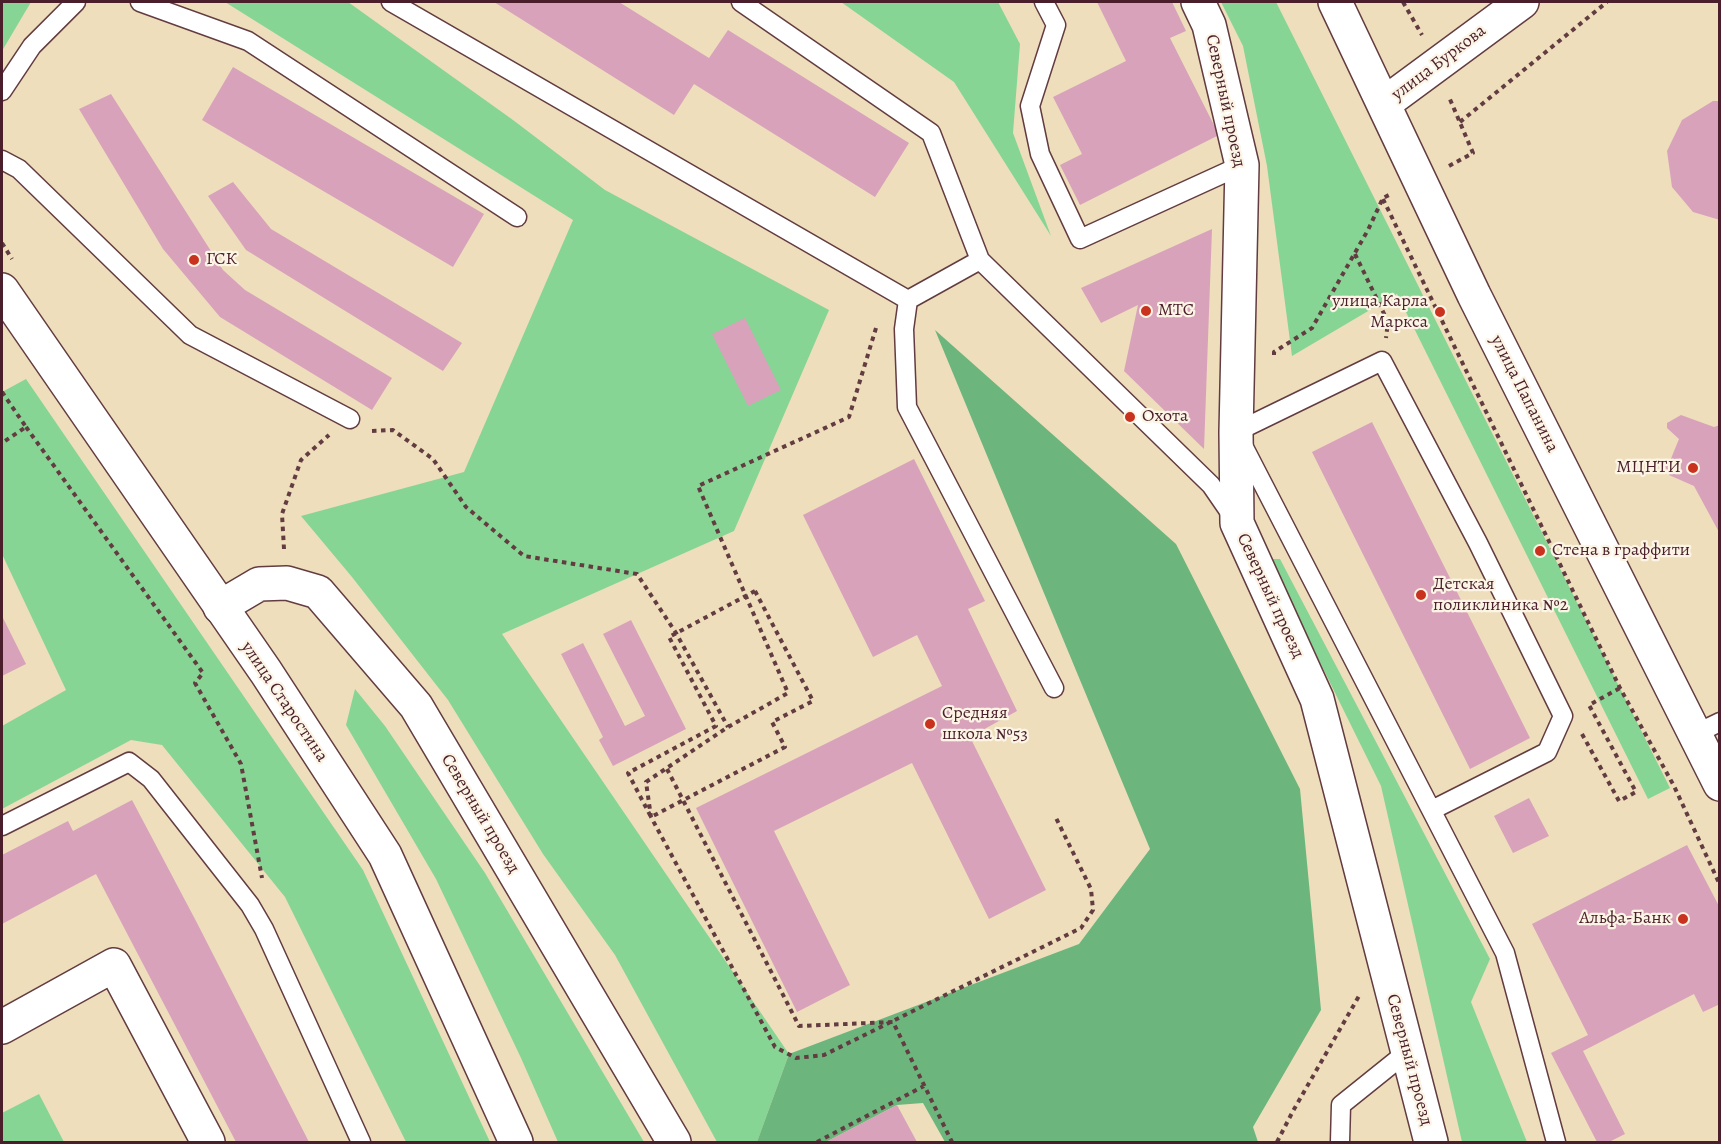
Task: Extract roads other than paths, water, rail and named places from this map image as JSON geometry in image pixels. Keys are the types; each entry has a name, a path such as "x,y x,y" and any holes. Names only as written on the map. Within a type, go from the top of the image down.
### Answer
{"street":[{"name":"Северный проезд","path":"1198,2 1209,25 1242,165 1236,432 1237,524 1317,699 1431,1143"},
{"name":"улица Папанина","path":"1335,2 1385,103 1474,295 1707,728 1719,784"},
{"name":"улица Буркова","path":"1385,103 1522,2"},
{"name":"улица Старостина","path":"2,290 220,607 385,855 516,1143"},
{"name":"Северный проезд","path":"220,607 260,584 287,583 318,592 416,706 674,1143"},
{"path":"2,1027 114,965 208,1143"}],"lane":[{"path":"2,91 32,46 76,2"},
{"path":"140,2 248,41 517,217"},
{"path":"391,2 908,300"},
{"path":"741,2 931,132 980,260 1211,485 1237,524"},
{"path":"1044,2 1056,25 1030,106 1040,154 1080,239 1242,165"},
{"path":"2,160 19,169 190,334 356,425"},
{"path":"908,300 980,260"},
{"path":"908,300 904,329 907,407 1054,688"},
{"path":"1432,810 1548,752 1563,716 1478,543 1382,361 1236,432 1505,953 1556,1143"},
{"path":"2,826 129,762 151,779 250,905 264,929 361,1143"},
{"path":"1340,1143 1341,1105 1407,1052"}],"place":[{"name":"ГСК","path":"194,260"},
{"name":"МТС","path":"1146,311"},
{"name":"улица Карла Маркса","path":"1440,312"},
{"name":"Охота","path":"1130,417"},
{"name":"МЦНТИ","path":"1693,468"},
{"name":"Стена в граффити","path":"1540,551"},
{"name":"Детская поликлиника №2","path":"1421,595"},
{"name":"Средняя школа №53","path":"930,724"},
{"name":"Альфа-Банк","path":"1683,919"}]}
